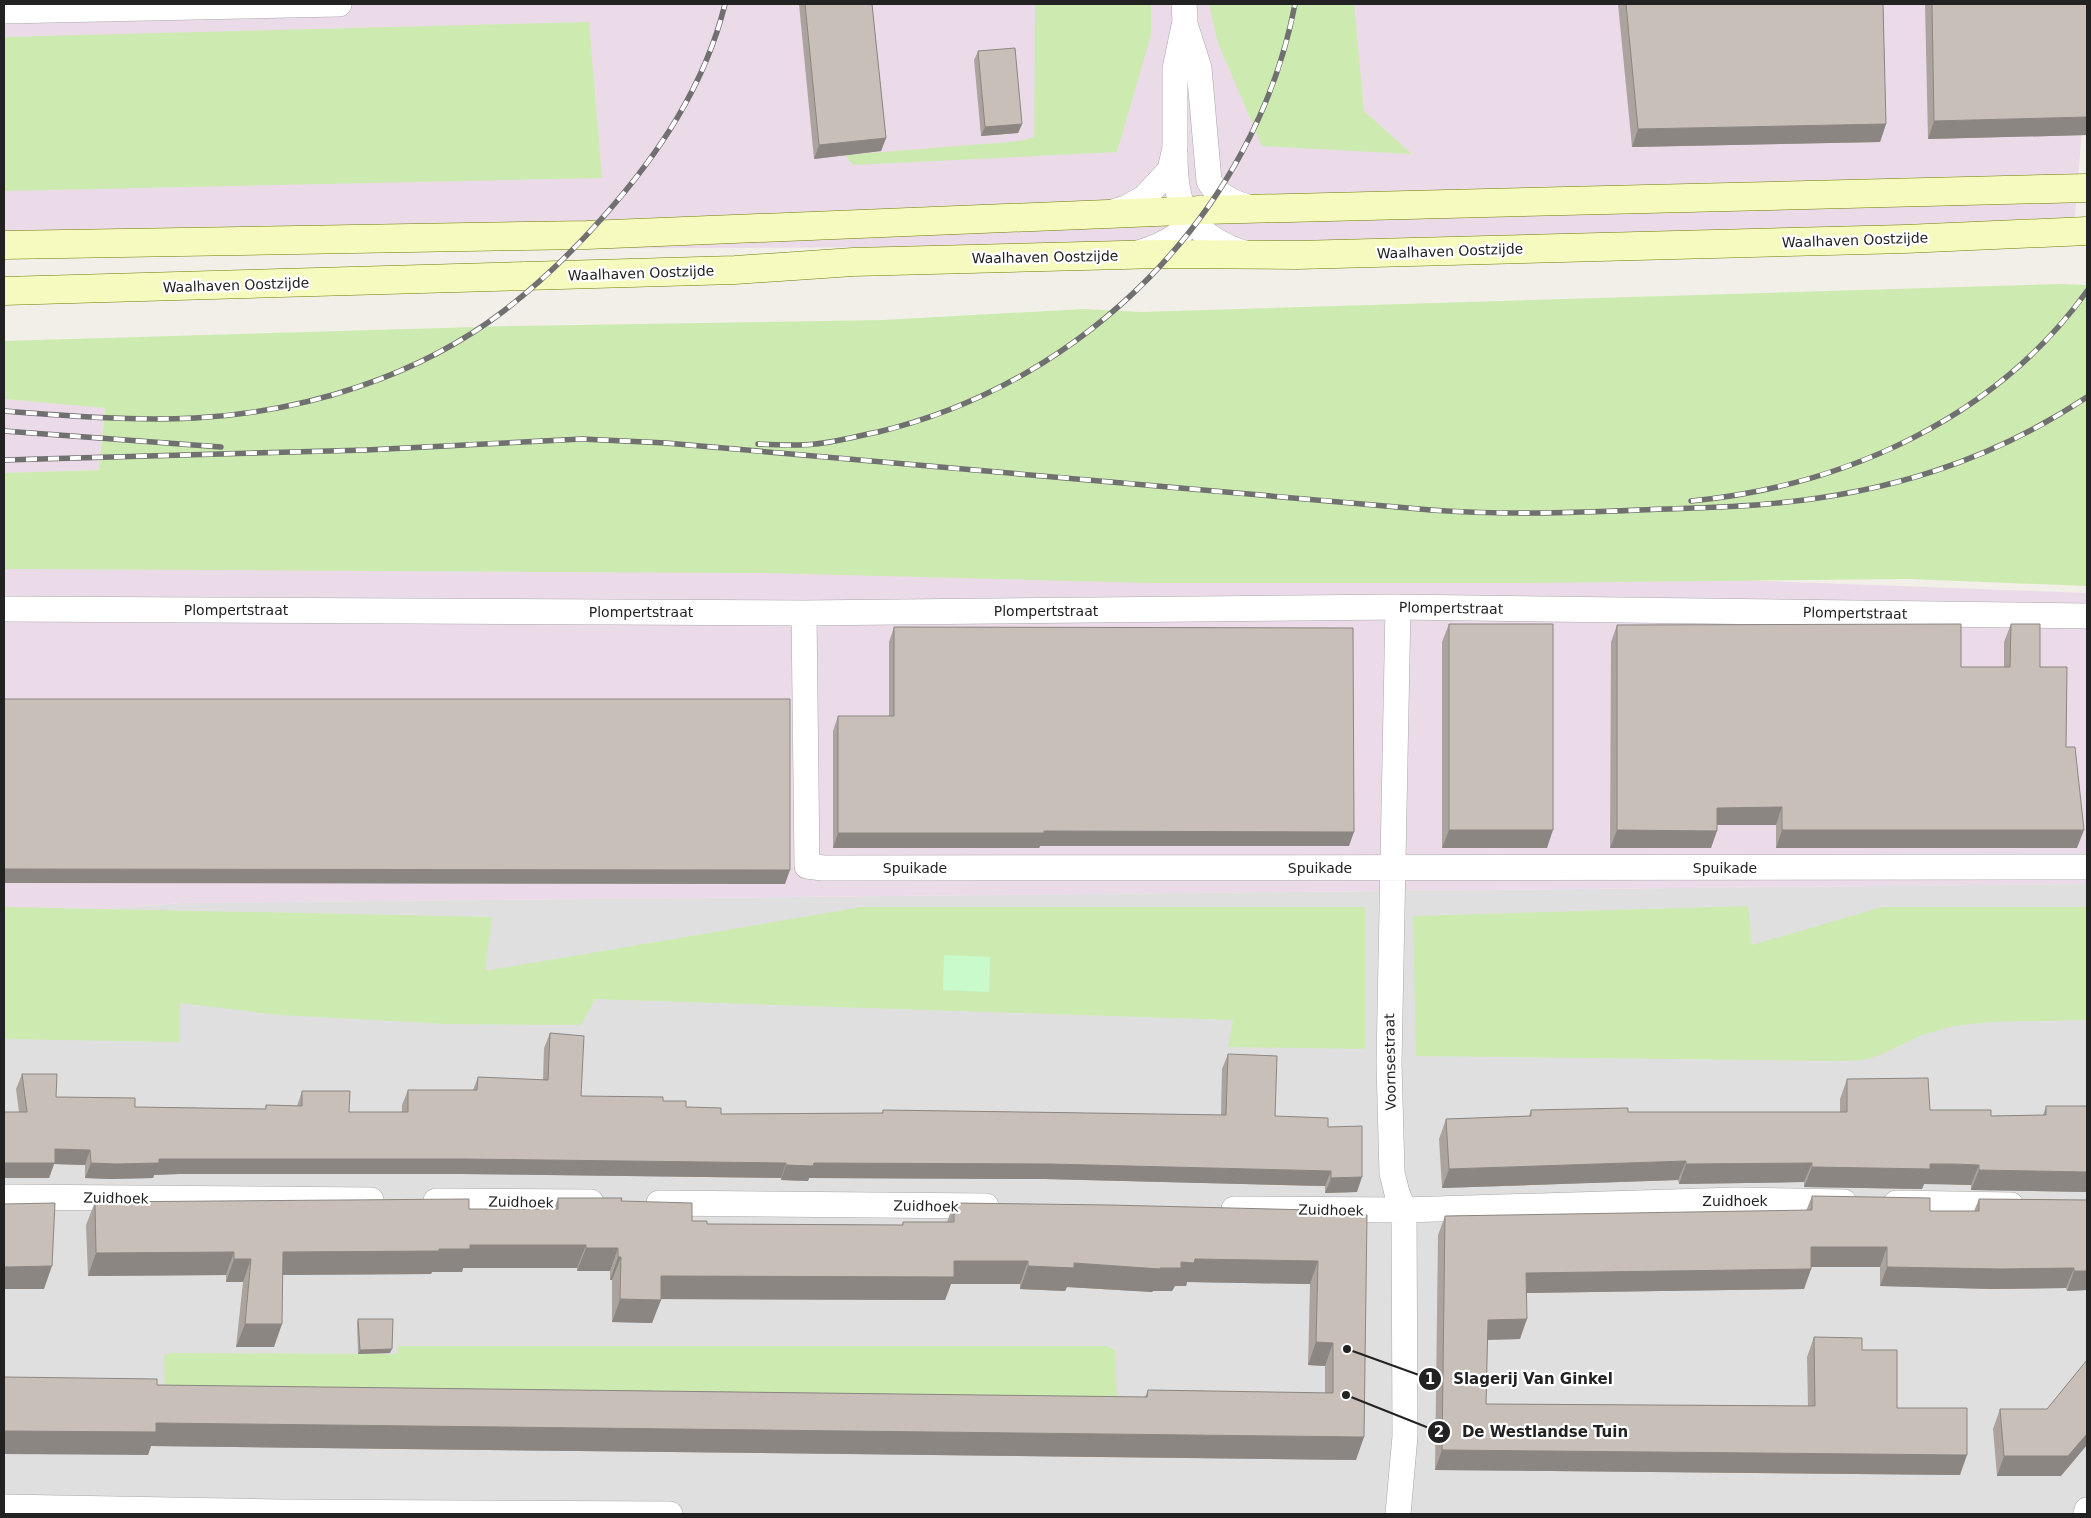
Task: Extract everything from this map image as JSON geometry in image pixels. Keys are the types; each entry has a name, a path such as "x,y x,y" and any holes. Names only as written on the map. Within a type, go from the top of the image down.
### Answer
{"main road":[{"path":"4,245 587,235 1103,214 1193,214 1281,209 2087,188"},
{"name":"Waalhaven Oostzijde","path":"4,291 735,270 853,262 1166,254 1262,256 1905,239 2087,231"}],"street":[{"path":"4,11 339,4"},
{"path":"1185,13 1175,69 1175,170 1179,195 1216,240 1232,250 1262,256"},
{"path":"1185,13 1199,68 1209,181 1213,188 1231,201 1255,208 1281,209"},
{"path":"1103,214 1126,208 1144,198 1155,188 1170,170 1175,148"},
{"path":"1120,256 1150,250 1164,244 1205,200 1207,168"},
{"name":"Plompertstraat","path":"4,609 804,613 1398,608 2087,616"},
{"name":"Voornsestraat","path":"1398,608 1389,1072 1392,1173 1404,1210 1405,1436 1398,1514"},
{"name":"Spuikade","path":"804,613 807,866 823,868 2087,867"},
{"name":"Zuidhoek","path":"4,1197 609,1202"},
{"name":"Zuidhoek","path":"1215,1208 1404,1210 1736,1200 2038,1206"},
{"name":"Zuidhoek","path":"639,1203 1007,1206"},
{"path":"4,1507 279,1512 670,1514"},
{"path":"2086,1514 2087,1510"}],"shaded area":[{"path":"4,4 2087,4 2087,66 2073,242 4,251"},
{"path":"4,399 105,407 99,470 4,473"},
{"path":"4,554 1174,559 2087,593 2087,884 180,903 4,918"},
{"path":"2087,884 2087,1514 4,1514 4,918 180,903"}],"green space":[{"path":"1035,4 1151,4 1151,35 1117,152 853,165 845,155 1020,141 1034,137"},
{"path":"1209,4 1354,4 1364,111 1412,154 1262,146 1218,43"},
{"path":"589,22 602,178 4,191 4,37"},
{"path":"2059,284 2087,285 2087,586 1909,579 1523,583 1149,583 764,573 4,569 4,473 99,470 105,408 4,399 4,341 512,326 883,320 1084,309 1141,312"},
{"path":"1748,906 1752,945 1882,907 2087,907 2087,1020 1992,1022 1954,1026 1922,1035 1880,1055 1863,1060 1416,1056 1413,916"},
{"path":"4,907 492,917 485,971 862,907 1365,907 1365,1049 1228,1047 1233,1020 595,999 581,1025 447,1024 280,1015 180,1003 180,1042 4,1039"},
{"path":"944,955 990,957 989,992 943,990"},
{"path":"398,1346 1106,1346 1115,1350 1117,1398 165,1399 164,1356 171,1353 397,1354"}],"building":[{"path":"805,4 872,4 886,138 819,145"},
{"path":"1626,4 1883,4 1886,124 1638,129"},
{"path":"1932,4 2087,4 2087,117 1934,121"},
{"path":"1015,48 1022,124 985,127 978,51"},
{"path":"1449,624 1553,624 1553,830 1449,830"},
{"path":"1961,624 1961,667 2010,667 2011,624 2040,624 2040,667 2067,667 2066,747 2075,747 2084,830 1782,830 1782,807 1717,808 1717,831 1617,830 1617,625"},
{"path":"894,627 1353,628 1354,832 1044,831 1044,833 838,833 838,716 894,716"},
{"path":"4,699 790,699 790,870 4,869"},
{"path":"550,1033 584,1036 581,1096 663,1097 663,1101 686,1101 686,1107 721,1108 721,1114 883,1113 883,1110 1226,1115 1228,1054 1277,1056 1275,1116 1328,1118 1328,1127 1362,1126 1362,1177 1331,1178 1331,1171 1050,1164 814,1163 813,1166 786,1165 786,1163 465,1159 159,1159 159,1163 116,1164 91,1163 90,1150 55,1149 55,1163 4,1163 4,1112 27,1112 22,1074 57,1074 56,1097 135,1098 135,1107 266,1109 266,1105 302,1106 302,1091 350,1091 349,1112 408,1112 408,1090 477,1090 478,1077 548,1080"},
{"path":"1928,1078 1930,1110 1991,1110 1991,1116 2046,1115 2046,1106 2087,1106 2087,1172 1979,1170 1979,1165 1954,1164 1930,1164 1930,1169 1812,1167 1812,1163 1686,1164 1686,1161 1449,1169 1446,1119 1531,1116 1531,1110 1628,1108 1628,1112 1847,1112 1847,1079"},
{"path":"1812,1196 1930,1198 1930,1211 1979,1211 1979,1199 2087,1200 2087,1271 2074,1271 2074,1268 1887,1267 1887,1247 1811,1247 1811,1269 1526,1273 1527,1319 1488,1320 1486,1404 1815,1406 1814,1337 1862,1338 1862,1350 1897,1350 1897,1408 1967,1408 1967,1455 1442,1450 1445,1216 1812,1210"},
{"path":"558,1198 622,1198 621,1201 692,1203 692,1221 707,1221 707,1224 903,1225 903,1222 954,1222 954,1203 1312,1210 1312,1216 1367,1215 1364,1437 156,1423 156,1432 4,1431 4,1377 157,1379 157,1385 1147,1397 1148,1390 1333,1393 1333,1343 1316,1342 1318,1261 1195,1259 1194,1263 1181,1262 1181,1268 1160,1269 1074,1263 1074,1268 1028,1266 1028,1261 954,1261 954,1277 661,1276 661,1300 620,1299 621,1257 618,1257 618,1248 586,1248 586,1245 470,1245 470,1249 439,1249 439,1251 283,1252 282,1324 245,1324 251,1259 234,1259 234,1252 96,1253 95,1202 469,1199 469,1209 558,1209"},
{"path":"55,1203 52,1266 4,1267 4,1204"},
{"path":"358,1319 393,1319 392,1349 360,1350"},
{"path":"2087,1360 2087,1434 2068,1456 2004,1456 2000,1409 2047,1409"}],"railway":[{"path":"4,411 147,419 195,418 277,408 318,399 358,387 397,372 471,334 505,310 557,265 604,216 643,168 678,117 692,90 705,63 725,4"},
{"path":"758,444 801,445 831,442 878,432 953,408 1024,374 1090,330 1149,278 1200,218 1242,152 1274,80 1295,4"},
{"path":"1691,501 1748,493 1804,480 1859,462 1912,438 1962,410 2008,376 2050,336 2087,291"},
{"path":"4,460 366,450 582,439 666,443 1457,512 1587,512 1767,504 1853,492 1894,483 1974,457 2050,420 2087,397"},
{"path":"4,431 221,447"}],"place":[{"name":"Slagerij Van Ginkel","path":"1347,1349"},
{"name":"De Westlandse Tuin","path":"1346,1395"}]}
